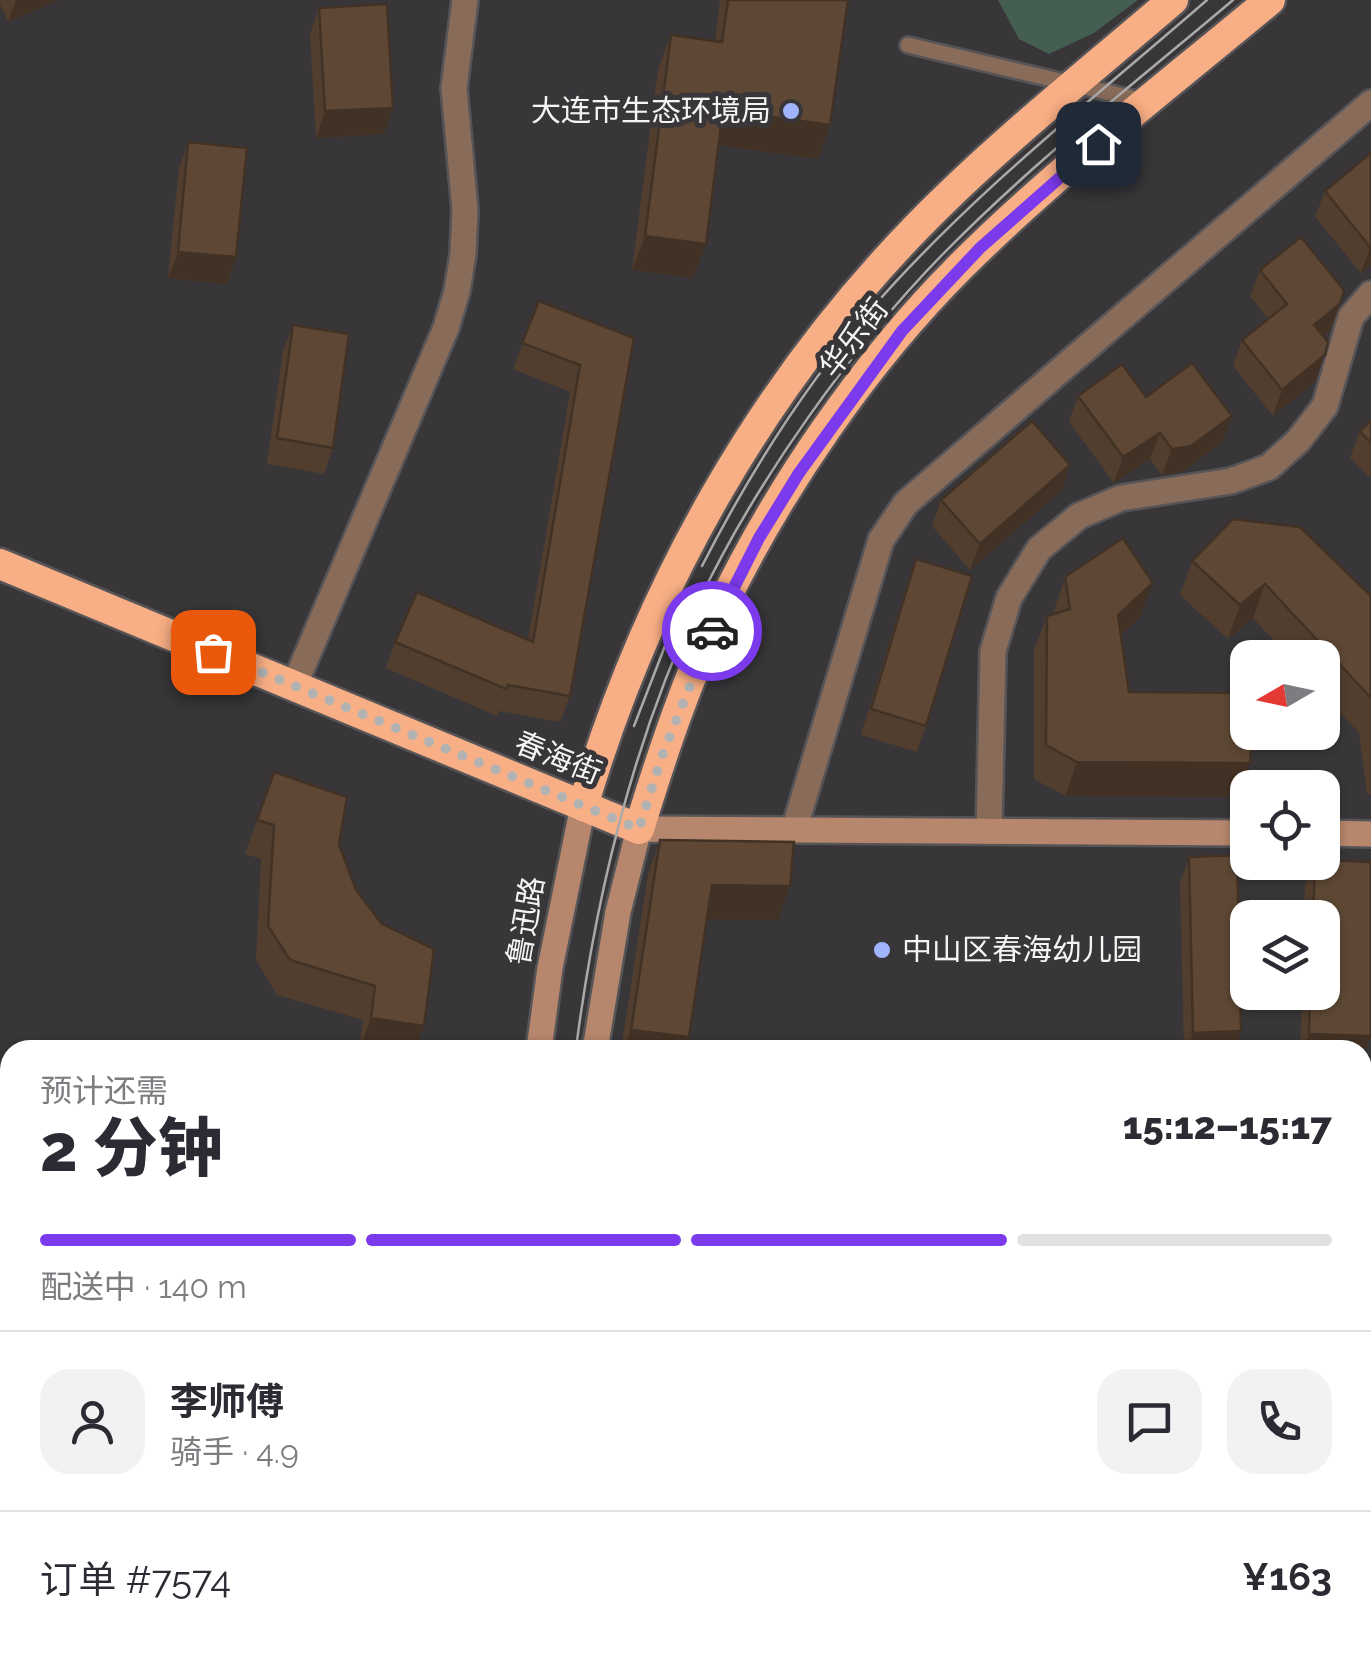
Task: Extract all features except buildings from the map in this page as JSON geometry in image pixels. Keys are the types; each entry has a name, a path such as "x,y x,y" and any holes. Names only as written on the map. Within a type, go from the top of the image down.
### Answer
{"highway":[{"name":"华乐街","path":"583,806 605,732 667,582 750,438 845,308 917,228 985,162 1173,0"},
{"name":"华乐街","path":"639,829 662,756 721,609 789,489 847,403 902,331 958,269 1024,206 1270,0"},
{"name":"春海街","path":"0,564 639,829"}],"street":[{"path":"294,686 446,328 457,291 466,210 454,88 465,0"},
{"path":"794,830 881,540 906,503 1371,103"},
{"path":"990,831 993,651 1009,598 1039,549 1080,516 1121,498 1231,482 1269,466 1298,441 1325,406 1351,317 1371,294"},
{"name":"鲁迅路","path":"540,1040 550,968 583,806"},
{"path":"597,1040 618,912 639,829"},
{"name":"春海街","path":"639,829 1230,833"},
{"path":"1340,833 1371,834"}],"lane":[{"path":"908,45 1148,102"}],"green space":[{"path":"998,0 1138,0 1094,33 1049,54 1019,39"}],"tram line":[{"path":"702,566 780,431 824,367 873,307 993,186 1207,0"},
{"path":"577,1040 607,871 656,705 700,599 778,462 874,331 943,254 1048,155 1233,0"},
{"path":"634,726 670,633"}],"way so far":[{"path":"213,652 639,829 662,756 712,631"}],"place":[{"name":"大连市生态环境局","path":"791,111"},
{"name":"中山区春海幼儿园","path":"882,950"}],"route":[{"path":"712,631 759,538 799,473 902,331 958,269 1024,206 1098,144"}]}
